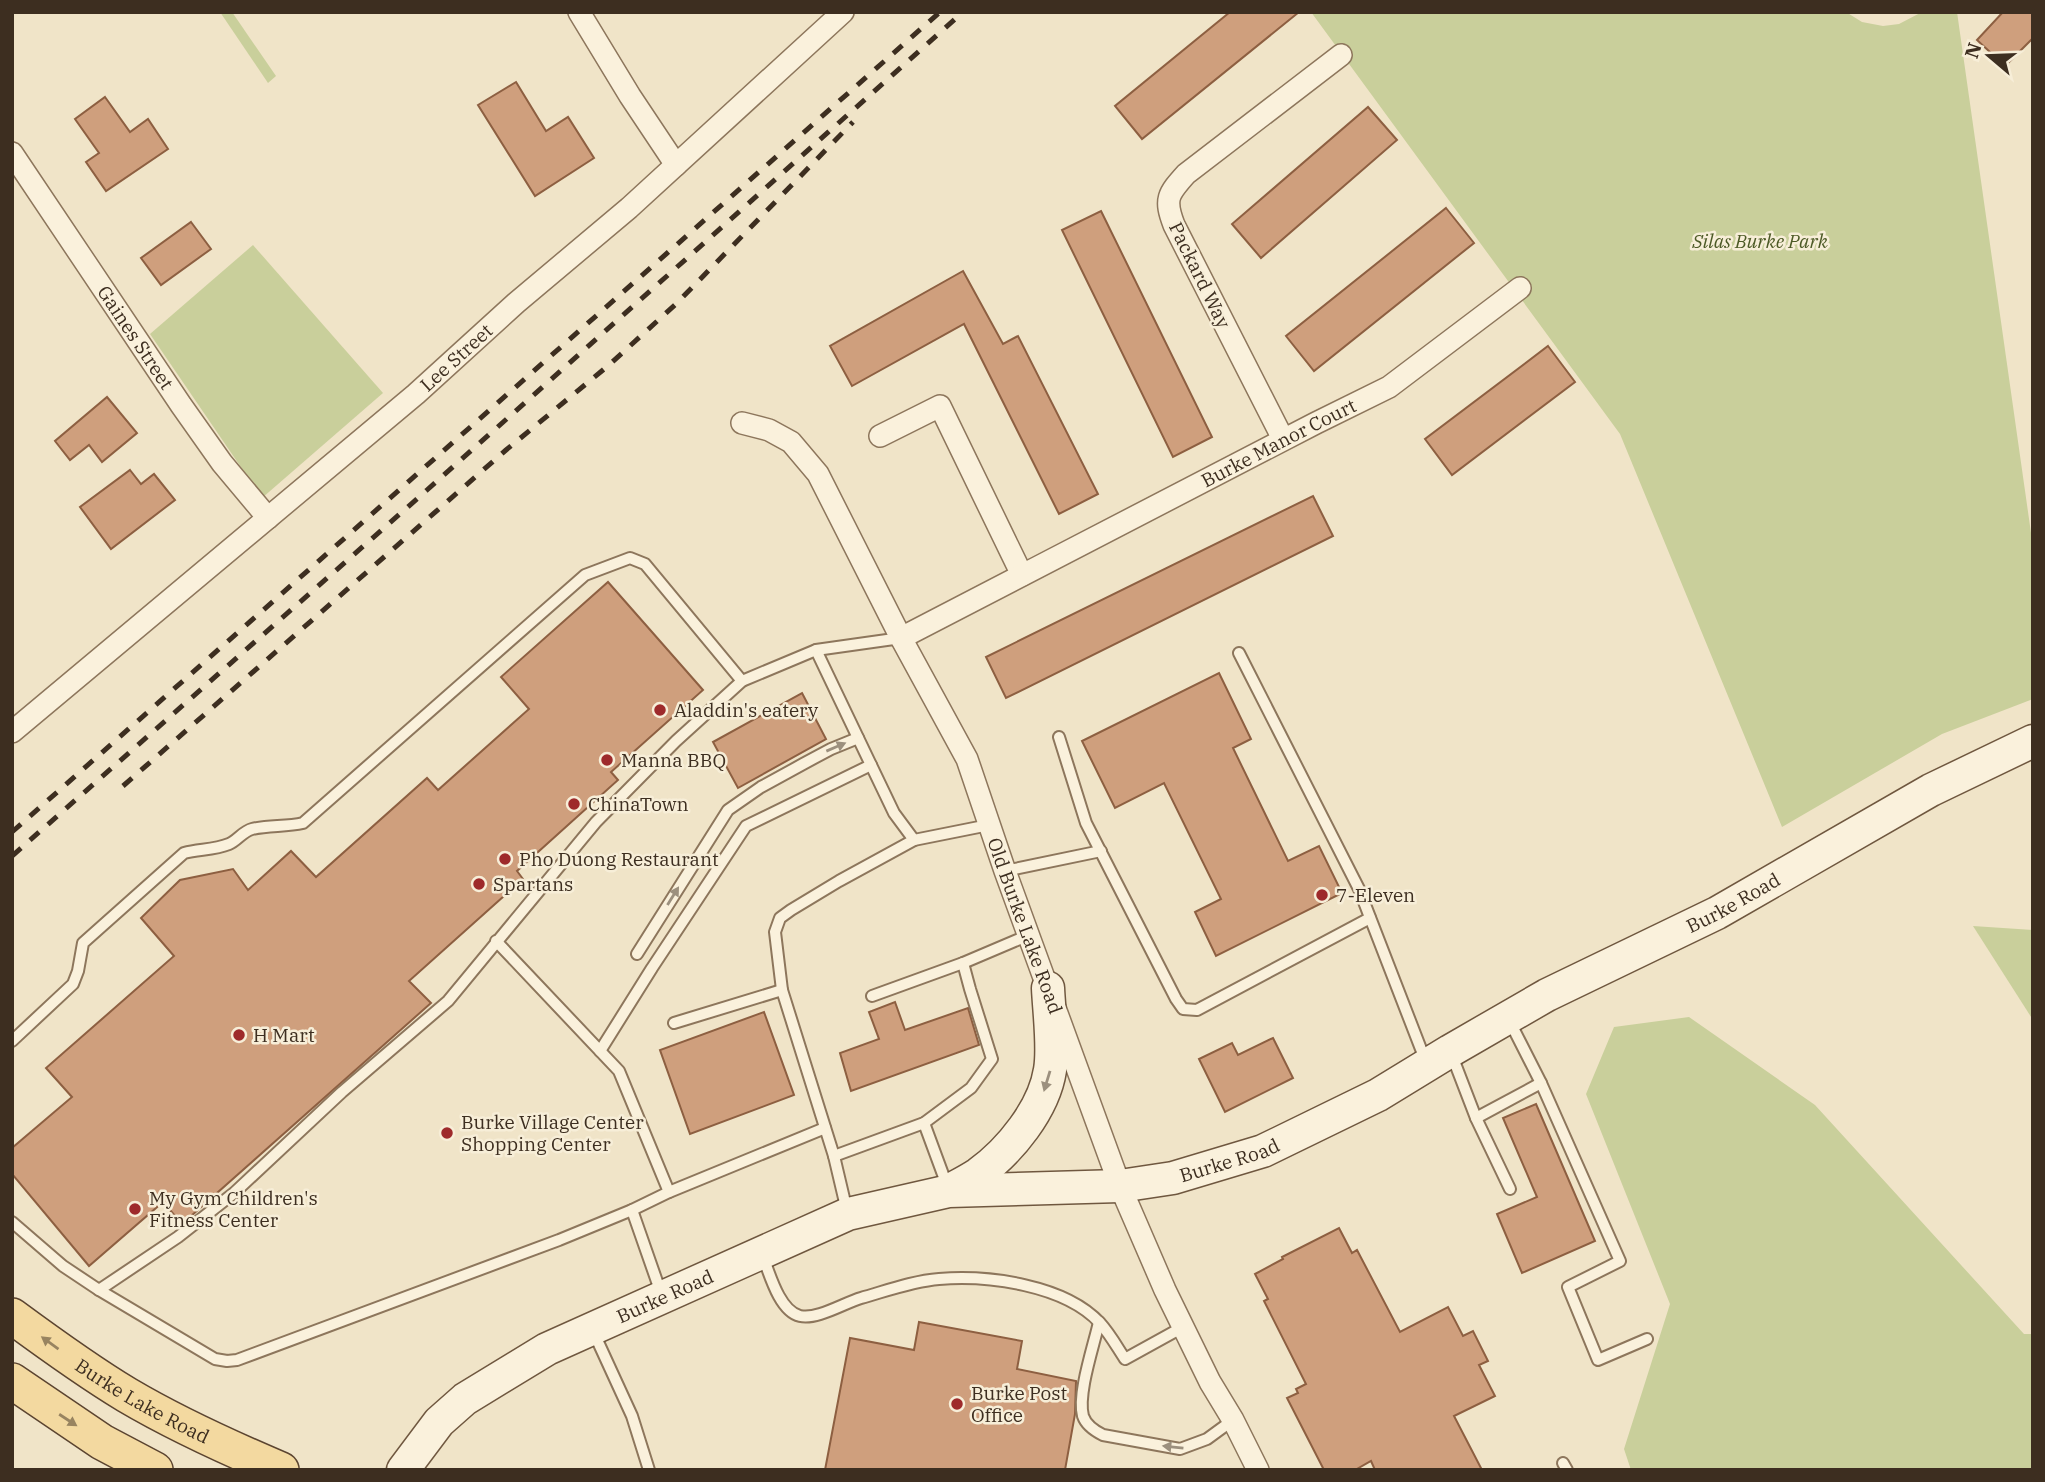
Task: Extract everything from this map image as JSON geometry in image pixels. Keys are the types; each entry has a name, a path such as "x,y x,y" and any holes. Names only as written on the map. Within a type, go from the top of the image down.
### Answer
{"main road":[{"name":"Burke Lake Road","path":"12,1316 68,1357 128,1395 196,1432 281,1470"},
{"path":"12,1381 102,1442 155,1470"}],"street":[{"path":"579,12 630,96 676,164"},
{"name":"Lee Street","path":"12,732 416,394 516,303 629,208 843,12"},
{"name":"Packard Way","path":"1283,439 1167,207 1172,189 1186,174 1341,55"},
{"name":"Gaines Street","path":"12,153 188,415 222,463 268,517"},
{"name":"Burke Manor Court","path":"901,638 1283,439 1389,387 1520,288"},
{"path":"880,436 940,406 1022,575"},
{"name":"Old Burke Lake Road","path":"742,423 769,430 791,442 818,474 901,638 967,759 1120,1186 1183,1327 1257,1469"},
{"name":"Burke Road","path":"404,1470 439,1422 465,1399 547,1349 848,1214 949,1191 1120,1186 1173,1178 1263,1151 1378,1095 1547,995 1717,913 1931,790 2033,741"},
{"path":"949,1191 978,1174 1008,1146 1031,1119 1051,1069 1048,988"}],"lane":[{"path":"12,1041 73,984 83,943 184,853 215,849 232,843 249,829 289,827 303,823 585,575 630,558 645,564 742,681"},
{"path":"99,1290 178,1237 234,1193 351,1083 448,1001 596,822 676,741 742,681 816,650 901,638"},
{"path":"816,650 894,813 914,840"},
{"path":"1239,653 1359,889 1370,918 1438,1058 1476,1118 1510,1189"},
{"path":"1059,737 1086,823 1183,1009 1197,1010 1370,918"},
{"path":"637,954 728,810 761,787 831,749 858,738"},
{"path":"600,1051 746,826 871,765"},
{"path":"848,1214 834,1156 782,990 775,932 780,918 839,881 914,840 989,825"},
{"path":"1005,871 1101,851"},
{"path":"872,996 963,963 1028,935"},
{"path":"496,941 619,1071 668,1192"},
{"path":"834,1156 924,1123 971,1088 992,1059 963,963"},
{"path":"674,1023 782,990"},
{"path":"1508,1017 1541,1083 1620,1261 1568,1287 1598,1360 1647,1339"},
{"path":"1476,1118 1541,1083"},
{"path":"924,1123 949,1191"},
{"path":"12,1223 63,1266 99,1290 215,1359 237,1360 559,1240 825,1128"},
{"path":"632,1210 662,1297"},
{"path":"761,1253 778,1294 787,1308 800,1316 819,1315 866,1297 938,1279 995,1280 1049,1292 1075,1303 1099,1322 1125,1359 1183,1327"},
{"path":"1099,1322 1082,1393 1083,1418 1093,1430 1102,1435 1180,1449 1207,1439 1233,1420"},
{"path":"592,1329 632,1416 649,1470"}],"green space":[{"path":"220,12 232,12 276,76 268,83"},
{"name":"Silas Burke Park","path":"1311,12 1846,12 1862,22 1883,26 1899,24 1922,12 1957,12 2033,547 2033,699 1942,734 1782,827 1620,434"},
{"path":"253,245 383,393 262,498 150,334"},
{"path":"1973,926 2033,930 2033,1020"},
{"path":"1689,1017 1815,1105 2024,1334 2033,1334 2033,1470 1631,1470 1624,1449 1670,1304 1586,1094 1614,1027"}],"building":[{"path":"1230,12 1299,12 1142,139 1115,106"},
{"path":"2003,12 2033,12 2033,38 2005,66 1977,40"},
{"path":"516,82 546,131 568,117 594,158 535,196 478,105"},
{"path":"105,97 130,132 148,119 168,149 106,191 86,162 99,153 75,119"},
{"path":"1368,107 1397,140 1261,258 1232,224"},
{"path":"1446,208 1474,243 1314,371 1286,336"},
{"path":"1101,211 1212,437 1173,457 1062,230"},
{"path":"191,222 211,249 161,285 141,258"},
{"path":"963,271 1003,344 1018,336 1098,494 1059,514 964,324 852,386 830,346"},
{"path":"1548,346 1575,382 1452,475 1425,439"},
{"path":"107,397 137,433 102,462 89,445 70,460 55,441"},
{"path":"130,470 141,484 154,474 175,500 111,549 80,507"},
{"path":"1313,496 1333,536 1006,698 986,657"},
{"path":"608,582 703,690 611,772 618,780 517,871 523,879 409,981 431,1003 182,1224 163,1202 89,1266 12,1174 12,1148 72,1097 46,1068 174,956 141,918 180,880 233,869 248,890 291,851 316,877 427,778 438,790 529,709 501,677"},
{"path":"1219,673 1251,739 1233,748 1288,861 1319,846 1342,893 1216,956 1195,912 1221,899 1164,783 1115,808 1082,741"},
{"path":"802,693 826,739 738,788 713,742"},
{"path":"895,1002 905,1030 968,1008 979,1045 851,1091 840,1053 879,1039 869,1012"},
{"path":"764,1012 794,1095 690,1134 660,1050"},
{"path":"1273,1038 1293,1078 1225,1112 1199,1059 1232,1043 1238,1055"},
{"path":"1536,1104 1595,1241 1522,1273 1497,1214 1537,1197 1503,1118"},
{"path":"1339,1228 1352,1253 1357,1250 1400,1332 1448,1307 1463,1336 1473,1331 1488,1361 1479,1365 1495,1396 1454,1416 1482,1470 1375,1470 1371,1461 1355,1470 1324,1470 1287,1398 1298,1393 1296,1389 1306,1384 1264,1301 1268,1299 1255,1274"},
{"name":"Burke Post Office","path":"919,1322 1022,1341 1017,1369 1076,1381 1075,1414 1065,1470 825,1470 850,1338 914,1350"}],"railway":[{"path":"12,832 940,12"},
{"path":"12,856 963,12"},
{"path":"123,786 506,450 609,365 677,303 853,122"}],"place":[{"name":"Aladdin's eatery","path":"660,710"},
{"name":"Manna BBQ","path":"607,760"},
{"name":"ChinaTown","path":"574,804"},
{"name":"Pho Duong Restaurant","path":"505,859"},
{"name":"Spartans","path":"479,884"},
{"name":"7-Eleven","path":"1322,895"},
{"name":"H Mart","path":"239,1035"},
{"name":"Burke Village Center Shopping Center","path":"447,1133"},
{"name":"My Gym Children's Fitness Center","path":"135,1209"},
{"name":"Burke Post Office","path":"957,1404"}]}
